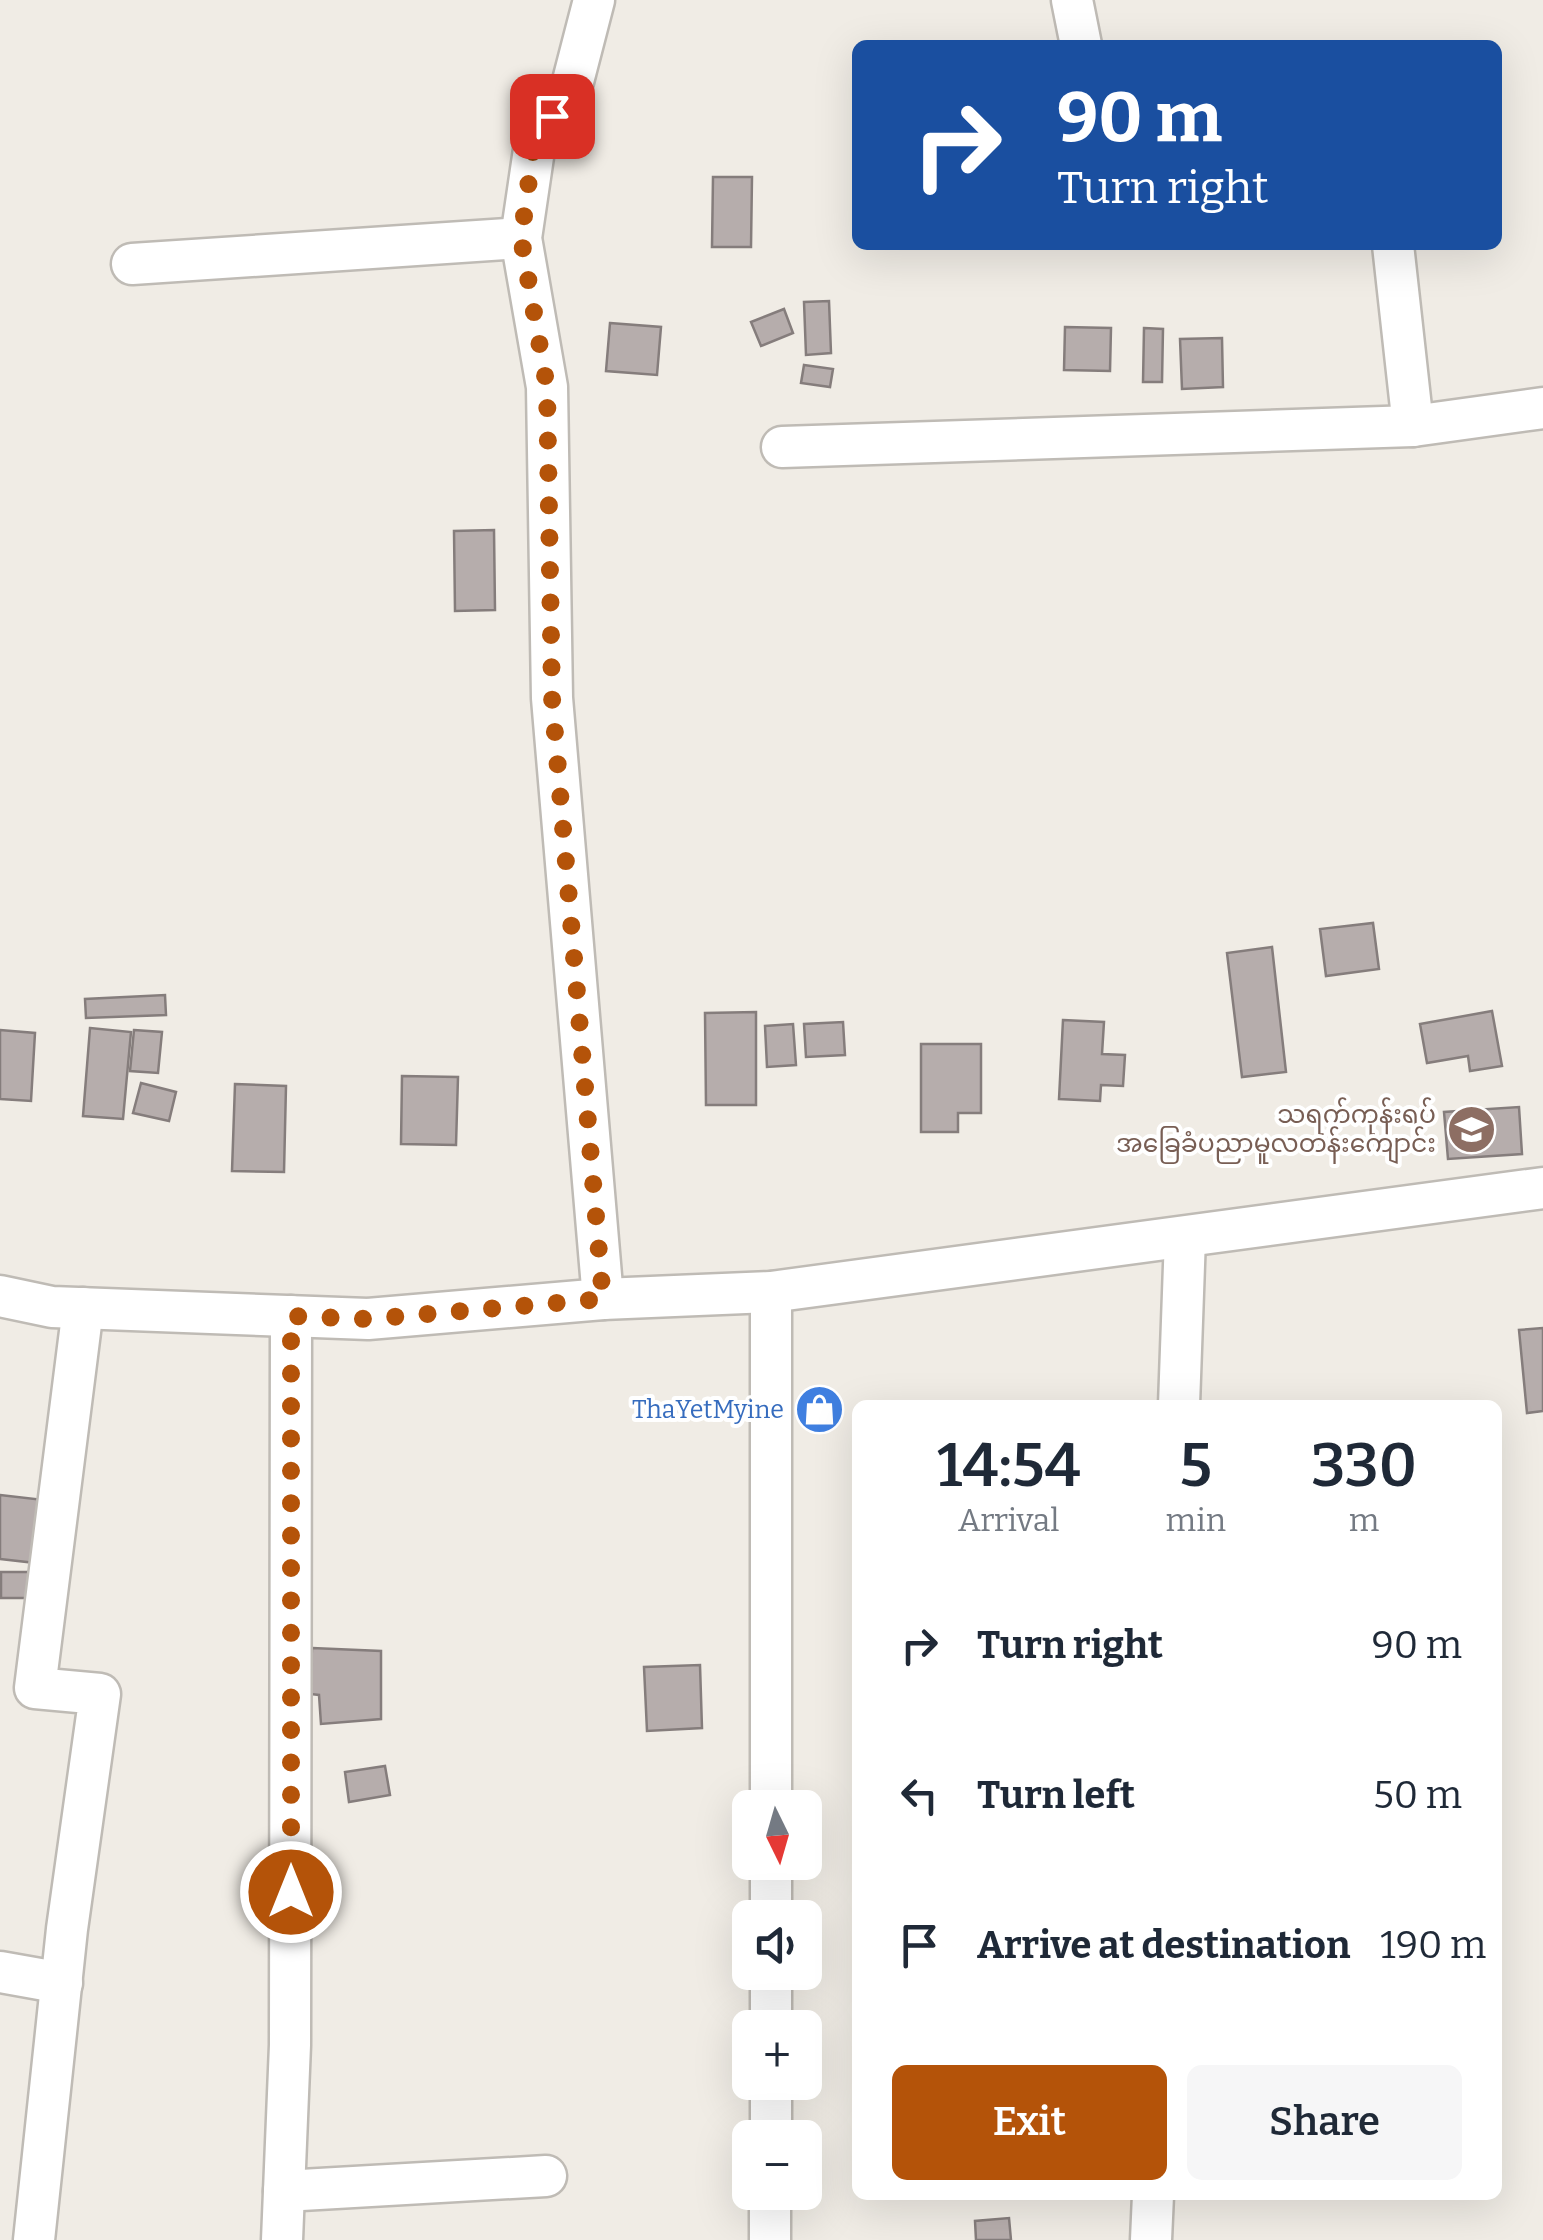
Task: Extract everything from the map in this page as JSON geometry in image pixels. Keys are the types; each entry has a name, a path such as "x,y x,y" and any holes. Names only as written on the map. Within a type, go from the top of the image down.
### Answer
{"street":[{"path":"594,0 570,89 534,144 521,238 547,387 552,698 603,1299"},
{"path":"1072,0 1080,40"},
{"path":"132,264 521,238"},
{"path":"1394,250 1413,426"},
{"path":"782,447 1413,426 1543,408"},
{"path":"0,1296 52,1307 368,1319 603,1299 771,1292 1543,1188"},
{"path":"1179,1400 1184,1237"},
{"path":"771,1292 771,1790"},
{"path":"34,2240 62,1983 100,1694 35,1688 83,1308"},
{"path":"282,2240 290,2045 291,1316"},
{"path":"0,1972 62,1983"},
{"path":"284,2191 546,2176"},
{"path":"1151,2240 1153,2200"},
{"path":"770,2210 770,2240"}],"building":[{"path":"713,177 752,177 751,247 712,247"},
{"path":"829,301 831,353 806,355 804,302"},
{"path":"784,309 793,333 761,346 751,322"},
{"path":"610,323 661,327 657,375 606,371"},
{"path":"1065,327 1111,328 1110,371 1064,370"},
{"path":"1144,328 1163,329 1162,382 1143,382"},
{"path":"1222,338 1223,387 1182,389 1180,339"},
{"path":"804,365 833,369 830,387 801,383"},
{"path":"494,530 495,610 455,611 454,531"},
{"path":"1373,923 1379,969 1326,976 1320,929"},
{"path":"1272,947 1286,1072 1242,1077 1227,953"},
{"path":"165,995 166,1015 86,1018 85,999"},
{"path":"1492,1011 1502,1066 1470,1071 1468,1056 1427,1063 1420,1024"},
{"path":"756,1012 756,1105 706,1105 705,1013"},
{"path":"1063,1020 1104,1022 1102,1054 1125,1055 1123,1086 1101,1085 1100,1101 1059,1099"},
{"path":"843,1022 845,1055 806,1057 804,1024"},
{"path":"793,1024 796,1065 767,1067 765,1026"},
{"path":"90,1028 131,1032 123,1119 83,1116"},
{"path":"0,1030 35,1033 31,1101 0,1099"},
{"path":"134,1030 162,1032 158,1073 130,1071"},
{"path":"921,1044 981,1044 981,1113 958,1113 958,1132 921,1132"},
{"path":"402,1076 458,1077 456,1145 401,1144"},
{"path":"141,1083 176,1092 169,1121 133,1113"},
{"path":"235,1084 286,1086 284,1172 232,1171"},
{"path":"1519,1107 1522,1154 1448,1159 1444,1112"},
{"path":"1543,1328 1543,1411 1527,1413 1519,1330"},
{"path":"0,1495 44,1500 36,1563 0,1559"},
{"path":"1,1572 38,1572 38,1598 1,1598"},
{"path":"312,1648 381,1651 381,1719 321,1724 319,1695 310,1694"},
{"path":"700,1665 702,1728 647,1731 644,1667"},
{"path":"385,1766 390,1795 349,1802 345,1772"},
{"path":"1009,2218 1011,2240 976,2240 975,2221"}],"place":[{"name":"သရက်ကုန်းရပ် အခြေခံပညာမူလတန်းကျောင်း","path":"1471,1129"},
{"name":"ThaYetMyine","path":"819,1410"}],"route":[{"path":"291,1892 291,1316 368,1319 603,1299 552,698 547,387 521,238 534,144 552,116"}]}
